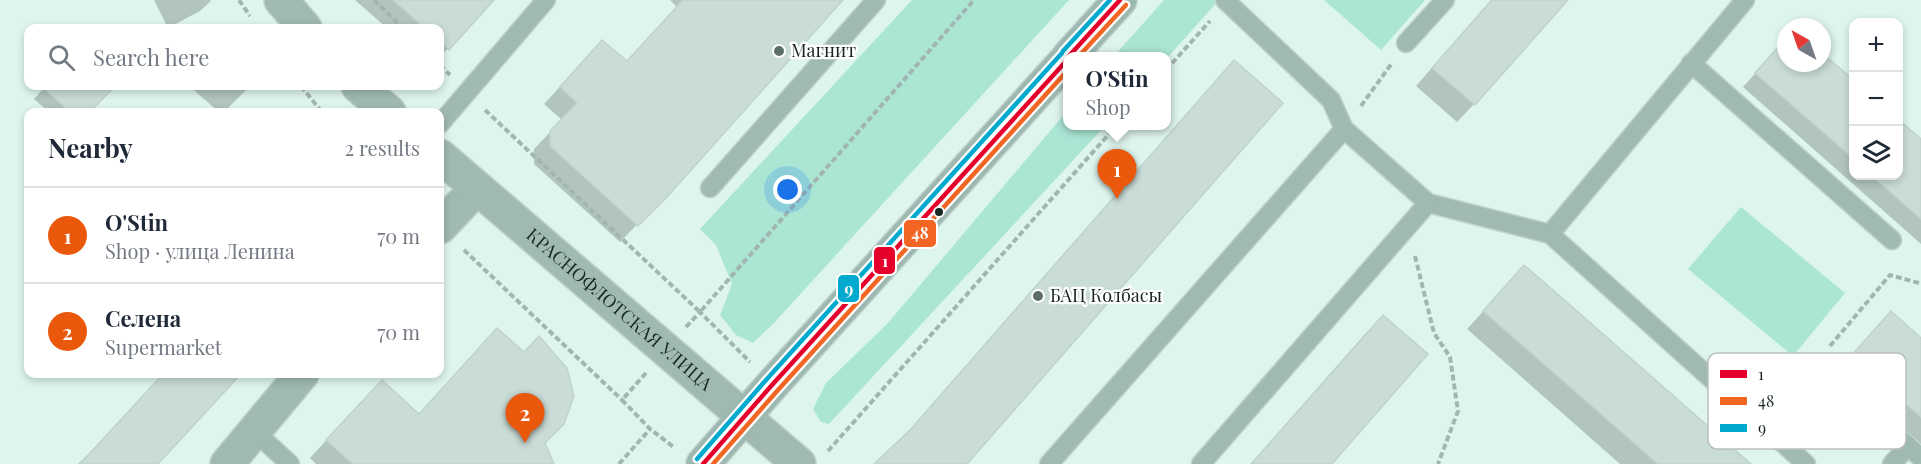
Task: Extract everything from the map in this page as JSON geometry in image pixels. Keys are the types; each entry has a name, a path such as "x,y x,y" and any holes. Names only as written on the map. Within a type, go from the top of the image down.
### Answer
{"main road":[{"path":"1073,52 1120,0"},
{"path":"704,464 744,416 1063,63"}],"street":[{"path":"281,0 302,24"},
{"path":"363,90 384,108"},
{"name":"КРАСНОФЛОТСКАЯ УЛИЦА","path":"444,159 665,351 744,416 812,459"},
{"path":"448,235 477,188"},
{"path":"226,464 299,378"}],"lane":[{"path":"444,119 546,0"},
{"path":"710,188 876,0"},
{"path":"1226,0 1331,100 1344,129 1428,203 1550,234 1708,376"},
{"path":"1406,44 1444,0"},
{"path":"1550,234 1745,0"},
{"path":"1691,63 1892,240"},
{"path":"1049,464 1344,129"},
{"path":"1201,464 1428,203"},
{"path":"254,431 291,464"},
{"path":"1789,449 1806,464"},
{"path":"1892,464 1914,452"}],"path":[{"path":"374,0 399,24"},
{"path":"1171,65 1212,19"},
{"path":"1372,91 1406,44"},
{"path":"304,90 318,108"},
{"path":"812,459 1113,130"},
{"path":"1408,226 1434,333 1450,357 1458,411 1438,464"},
{"path":"448,235 622,400"},
{"path":"1824,353 1890,275 1921,282"},
{"path":"619,464 650,429"}],"green space":[{"path":"912,0 1069,0 773,324 753,343 736,335 720,315 732,284 716,245 700,229"},
{"path":"1164,0 1219,0 1171,54 1118,52"},
{"path":"1324,0 1425,0 1381,50"},
{"path":"1063,116 1063,130 1101,130 829,424 821,422 813,409 826,383 888,323"},
{"path":"1741,207 1845,293 1795,353 1789,353 1688,269"}],"building":[{"path":"393,0 494,0 449,50 444,45 444,24 420,24"},
{"path":"683,0 843,0 667,197 638,226 550,146 550,131 577,103 560,87 602,40 627,61"},
{"path":"1492,0 1568,0 1475,105 1432,68"},
{"path":"1777,48 1777,72 1831,72 1831,61 1849,76 1849,155 1755,73"},
{"path":"1234,60 1283,103 967,464 874,464 910,430"},
{"path":"45,90 111,90 94,108 66,108"},
{"path":"1903,123 1921,139 1921,219 1877,180 1903,180"},
{"path":"1524,265 1708,426 1708,449 1734,449 1751,464 1658,464 1483,311"},
{"path":"1891,311 1921,338 1921,417 1906,404 1906,353 1854,353"},
{"path":"1383,315 1428,354 1332,464 1251,464"},
{"path":"497,328 524,352 539,336 567,368 574,396 564,424 545,443 554,464 353,464 326,440 382,380 419,414"},
{"path":"159,378 237,378 158,464 80,464"}],"transit line":[{"name":"9","path":"1063,51 1110,0"},
{"name":"1","path":"1073,52 1120,0"},
{"name":"48","path":"1083,52 1126,5"},
{"name":"9","path":"697,459 1062,53"},
{"name":"1","path":"703,464 1063,65"},
{"name":"48","path":"713,464 1063,76"}],"place":[{"name":"Магнит","path":"779,51"},
{"name":"O'Stin","path":"1117,199"},
{"name":"БАЦ Колбасы","path":"1038,296"},
{"name":"Селена","path":"525,443"}]}
